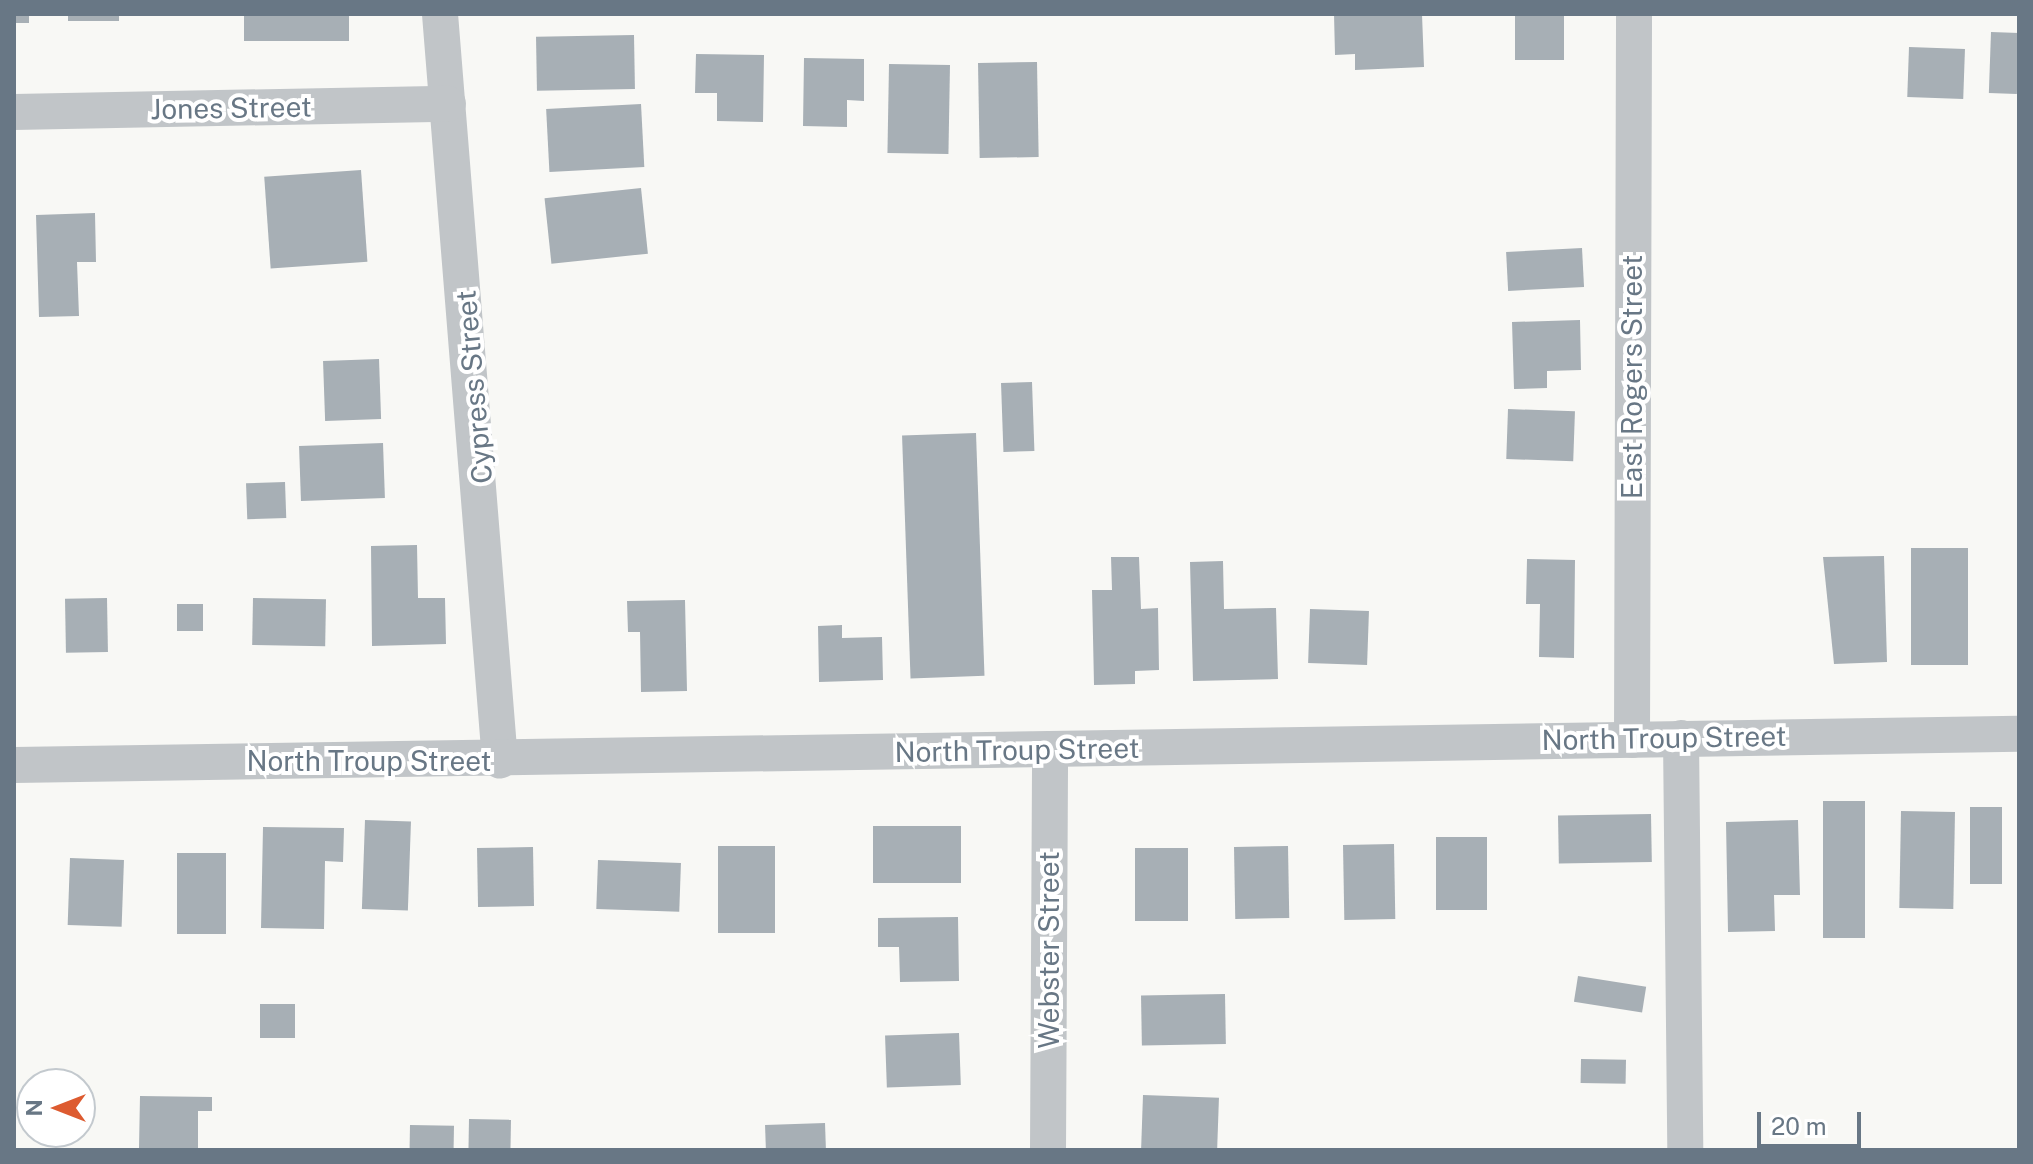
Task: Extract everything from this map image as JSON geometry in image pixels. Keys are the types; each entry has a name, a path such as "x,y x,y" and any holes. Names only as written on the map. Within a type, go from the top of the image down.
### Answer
{"street":[{"name":"Cypress Street","path":"440,14 500,761"},
{"name":"East Rogers Street","path":"1632,740 1634,14"},
{"name":"Jones Street","path":"14,112 448,104"},
{"name":"North Troup Street","path":"14,765 500,761 2019,734"},
{"path":"1681,738 1685,1150"},
{"name":"Webster Street","path":"1048,1150 1050,750"}],"building":[{"path":"14,14 29,14 29,23 14,23"},
{"path":"68,14 119,14 119,21 68,21"},
{"path":"244,14 349,14 349,41 244,41"},
{"path":"1334,14 1422,14 1424,67 1355,70 1355,54 1335,55"},
{"path":"1515,14 1564,14 1564,60 1515,60"},
{"path":"1991,32 2019,33 2017,94 1989,93"},
{"path":"634,35 635,89 537,91 536,37"},
{"path":"1909,47 1965,49 1963,99 1907,97"},
{"path":"696,54 764,55 763,122 717,121 717,93 695,93"},
{"path":"804,58 864,59 864,101 847,100 847,127 803,126"},
{"path":"1037,62 1039,157 980,158 978,63"},
{"path":"889,64 950,65 948,154 887,153"},
{"path":"641,104 644,167 549,172 546,109"},
{"path":"361,170 367,262 271,269 264,177"},
{"path":"641,188 648,254 551,264 545,198"},
{"path":"95,213 96,262 77,262 79,316 39,317 36,215"},
{"path":"1582,248 1584,287 1508,291 1506,252"},
{"path":"1580,320 1581,370 1547,371 1547,388 1514,389 1512,322"},
{"path":"379,359 381,419 325,421 323,361"},
{"path":"1032,382 1034,451 1003,452 1001,383"},
{"path":"1508,409 1575,411 1573,461 1506,459"},
{"path":"976,433 984,676 911,678 902,436"},
{"path":"383,443 385,498 301,501 299,446"},
{"path":"285,482 286,518 247,519 246,483"},
{"path":"417,545 418,598 445,598 446,644 372,646 371,546"},
{"path":"1911,548 1968,548 1968,665 1911,665"},
{"path":"1884,556 1887,662 1834,664 1823,557"},
{"path":"1111,557 1139,557 1141,609 1158,608 1159,670 1135,671 1135,684 1094,685 1092,590 1112,590"},
{"path":"1527,559 1575,560 1574,658 1539,657 1540,604 1526,604"},
{"path":"1223,561 1224,609 1276,608 1278,679 1193,681 1190,562"},
{"path":"107,598 108,652 66,653 65,599"},
{"path":"253,598 326,599 325,646 252,645"},
{"path":"685,600 687,691 641,692 640,632 628,632 627,601"},
{"path":"177,604 203,604 203,631 177,631"},
{"path":"1310,609 1369,611 1367,665 1308,663"},
{"path":"842,625 842,638 882,637 883,680 819,682 818,626"},
{"path":"1823,801 1865,801 1865,938 1823,938"},
{"path":"1970,807 2002,807 2002,884 1970,884"},
{"path":"1901,811 1955,812 1953,909 1899,908"},
{"path":"1651,814 1652,862 1559,864 1558,816"},
{"path":"365,820 411,822 408,911 362,909"},
{"path":"1798,820 1800,895 1774,895 1775,931 1728,932 1726,822"},
{"path":"873,826 961,826 961,883 873,883"},
{"path":"263,827 344,828 343,862 325,861 324,929 261,928"},
{"path":"1436,837 1487,837 1487,910 1436,910"},
{"path":"1394,844 1395,919 1344,920 1343,845"},
{"path":"718,846 775,846 775,933 718,933"},
{"path":"1288,846 1289,918 1235,919 1234,847"},
{"path":"533,847 534,906 478,907 477,848"},
{"path":"1135,848 1188,848 1188,921 1135,921"},
{"path":"177,853 226,853 226,934 177,934"},
{"path":"70,858 124,860 122,927 68,925"},
{"path":"598,860 681,863 679,912 596,909"},
{"path":"958,917 959,981 900,982 899,947 878,947 878,918"},
{"path":"1578,976 1646,987 1642,1012 1574,1002"},
{"path":"1225,994 1226,1044 1142,1045 1141,995"},
{"path":"260,1004 295,1004 295,1038 260,1038"},
{"path":"959,1033 961,1085 887,1088 885,1036"},
{"path":"1581,1059 1626,1060 1626,1084 1581,1083"},
{"path":"1143,1095 1219,1098 1217,1150 1141,1149"},
{"path":"140,1096 212,1097 212,1111 198,1111 198,1149 139,1148"},
{"path":"469,1119 511,1120 510,1150 468,1150"},
{"path":"825,1123 826,1150 766,1150 765,1125"},
{"path":"410,1125 454,1126 454,1150 410,1150"}]}
